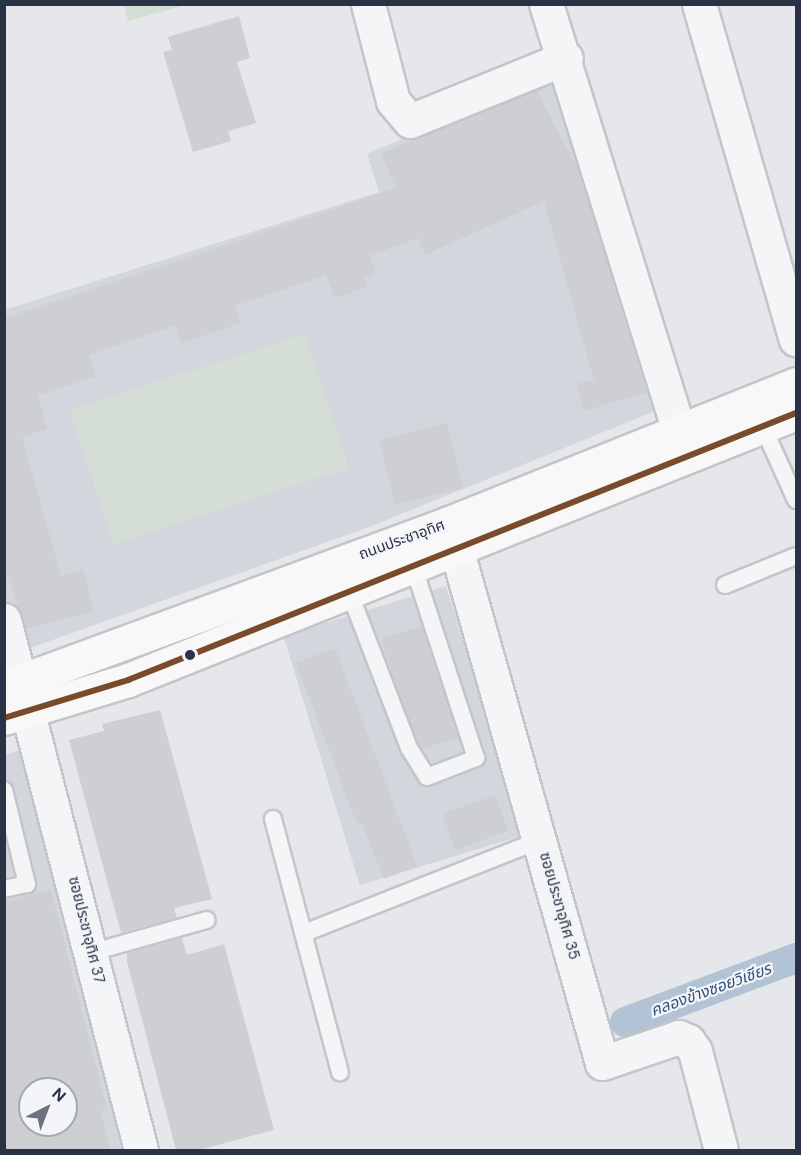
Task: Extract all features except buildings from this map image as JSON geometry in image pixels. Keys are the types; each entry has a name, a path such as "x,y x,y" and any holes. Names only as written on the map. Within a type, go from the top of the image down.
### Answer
{"main road":[{"name":"ถนนประชาอุทิศ","path":"15,699 128,680 350,594 414,568 453,537 678,432 796,384"},
{"name":"ถนนประชาอุทิศ","path":"15,699 453,537 764,427 796,413"}],"street":[{"path":"368,4 393,101 410,121 566,58"},
{"path":"546,4 566,58 678,432"},
{"path":"699,4 796,339"},
{"name":"ซอยประชาอุทิศ 35","path":"453,537 602,1063 680,1037 688,1041 695,1051 721,1150"},
{"name":"ซอยประชาอุทิศ 37","path":"4,620 15,699 93,952 141,1150"}],"lane":[{"path":"764,427 796,500"},
{"path":"725,585 796,556"},
{"path":"350,594 409,748 427,777 476,758 414,568"},
{"path":"4,790 27,884 4,889"},
{"path":"273,819 340,1072"},
{"path":"304,933 540,840"},
{"path":"93,952 207,920"}],"shaded area":[{"path":"124,4 186,4 186,5 128,21"},
{"path":"558,72 658,410 369,527 19,652 5,596 4,310 379,192 367,154"},
{"path":"305,334 349,468 114,544 70,410"},
{"path":"446,586 522,836 360,885 283,636"},
{"path":"23,749 127,1150 5,1150 4,755"}],"waterway":[{"name":"คลองข้างซอยวิเชียร","path":"625,1022 796,958"}],"transit line":[{"path":"4,718 128,680 796,413"}]}
